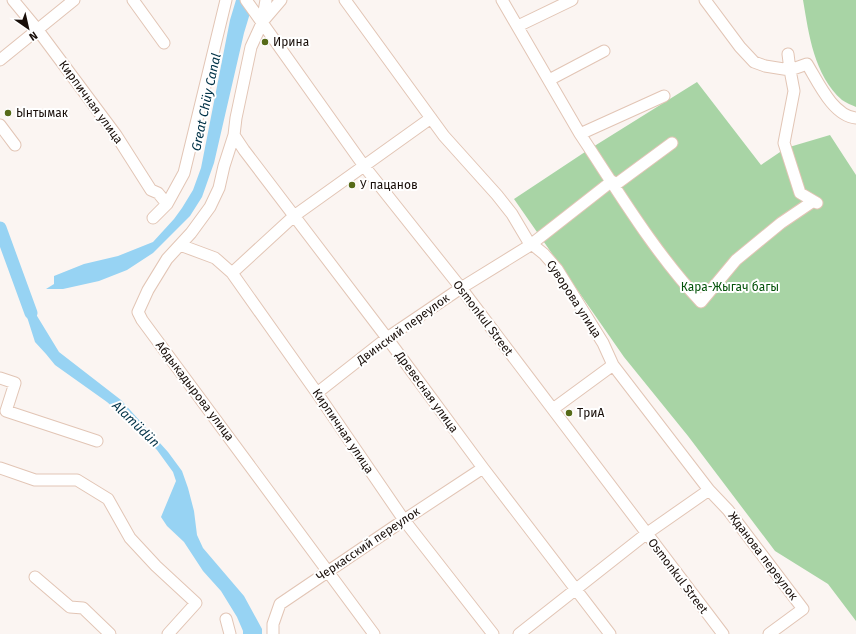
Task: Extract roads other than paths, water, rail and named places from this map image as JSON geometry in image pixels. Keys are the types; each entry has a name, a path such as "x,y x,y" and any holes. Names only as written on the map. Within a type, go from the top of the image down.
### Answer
{"street":[{"name":"Кирпичная улица","path":"13,0 37,29 116,135 151,190 158,193 167,204"},
{"path":"0,60 74,0"},
{"path":"133,0 164,43"},
{"path":"153,218 167,204 184,174 226,0"},
{"name":"Osmonkul Street","path":"246,0 364,166 461,288 723,634"},
{"path":"260,20 266,0"},
{"path":"260,20 281,0"},
{"name":"Суворова улица","path":"345,0 444,136 497,195 512,214 528,241 544,254 558,269 603,343 613,365 709,490"},
{"path":"502,0 580,134 650,239 687,288 701,302 736,260 781,223 814,202 800,193 784,143 794,91 788,54"},
{"path":"518,26 572,0"},
{"path":"705,0 740,47 754,62 765,66 790,70 807,64 838,110 849,117 856,118"},
{"name":"Абдыкадырова улица","path":"260,20 251,47 236,118 234,135 219,188 210,207 191,233 167,259 148,290 138,312 142,320 374,634"},
{"path":"549,80 604,51"},
{"path":"580,134 664,96"},
{"path":"232,273 294,216 431,118"},
{"path":"0,125 15,145"},
{"name":"Древесная улица","path":"234,135 483,468 610,634"},
{"name":"Двинский переулок","path":"317,393 387,338 461,288 532,244 613,183 672,143"},
{"name":"Кирпичная улица","path":"180,245 215,258 232,273 404,520 493,634"},
{"path":"553,410 613,365"},
{"path":"0,378 15,383 6,411 97,441"},
{"path":"0,468 36,480 78,480 108,499 130,538 156,566 196,603 168,634"},
{"name":"Черкасский переулок","path":"273,634 273,624 280,604 483,468"},
{"path":"519,634 646,534 709,490"},
{"name":"Жданова переулок","path":"709,490 728,510 803,609 769,634"},
{"path":"35,576 70,607 83,608 110,634"},
{"path":"226,619 230,634"}],"water":[{"path":"236,0 254,0 244,33 214,163 202,197 190,216 153,253 127,270 99,281 63,289 46,289 54,284 54,276 84,264 118,256 153,242 182,208 193,190 201,168 230,20"},
{"path":"29,296 34,311 59,352 121,400 168,452 182,471 194,511 197,535 203,548 244,596 262,629 262,634 243,634 237,617 221,591 203,571 184,542 167,526 161,517 176,481 173,472 157,450 130,422 107,402 55,365 35,342 21,298"}],"waterway":[{"name":"Alamüdün","path":"0,228 31,313"}],"place":[{"name":"Ирина","path":"265,42"},
{"name":"Ынтымак","path":"8,113"},
{"name":"У пацанов","path":"352,185"},
{"name":"ТриА","path":"569,413"}],"water label":[{"name":"Great Chüy Canal","path":"206,102"}],"park label":[{"name":"Кара-Жыгач багы","path":"730,287"}]}
